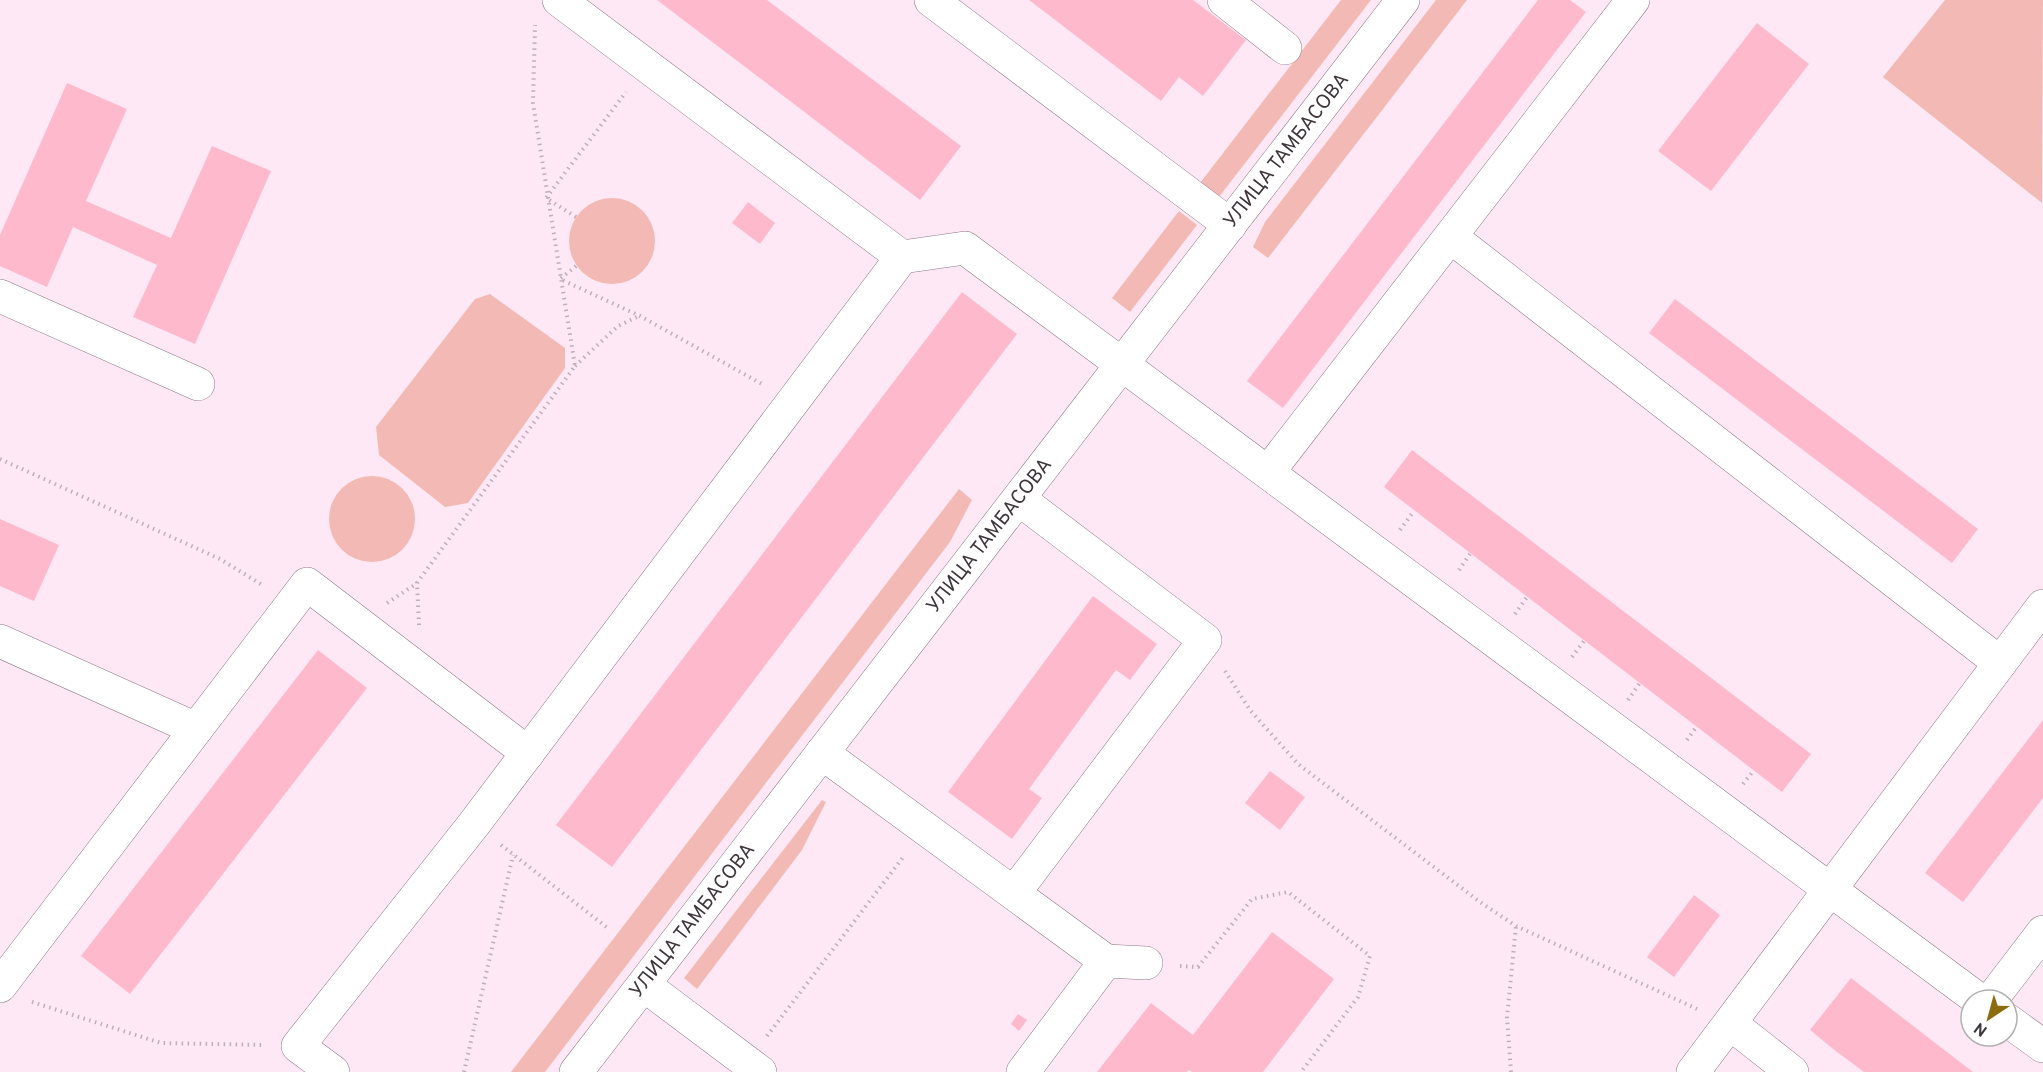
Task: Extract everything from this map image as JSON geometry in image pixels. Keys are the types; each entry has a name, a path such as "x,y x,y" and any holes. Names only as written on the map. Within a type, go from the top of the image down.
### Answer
{"street":[{"path":"559,0 902,257"},
{"path":"931,0 1230,225"},
{"path":"1224,0 1285,48"},
{"name":"УЛИЦА ТАМБАСОВА","path":"576,1072 1403,0"},
{"path":"1269,471 1633,0"},
{"path":"1451,237 2000,663"},
{"path":"333,1072 298,1046 474,824 902,257 965,248 1269,471 1963,988"},
{"path":"0,296 198,384"},
{"path":"1014,894 1205,640 1019,499"},
{"path":"11,992 196,729 307,584 528,753"},
{"path":"1693,1072 2043,606"},
{"path":"0,641 196,729"},
{"path":"822,753 1106,961 1146,963"},
{"path":"2000,988 2043,932"},
{"path":"1023,1072 1106,961"},
{"path":"644,985 754,1067"},
{"path":"1731,1024 1792,1072"},
{"path":"2019,1029 2043,1046"}],"path":[{"path":"535,23 533,103 546,198 575,366"},
{"path":"546,198 646,65"},
{"path":"546,198 576,217"},
{"path":"561,279 576,266"},
{"path":"561,279 640,316 759,381 791,404"},
{"path":"421,671 417,583 575,366 618,326 640,316"},
{"path":"0,459 220,559 293,603"},
{"path":"1205,640 1250,710 1298,764 1480,902 1516,926 1731,1024"},
{"path":"474,824 609,929"},
{"path":"754,1067 909,851"},
{"path":"464,1072 513,855"},
{"path":"1146,963 1198,967 1252,899 1288,892 1370,956 1358,997 1301,1072"},
{"path":"1510,1072 1507,1018 1516,926"},
{"path":"11,992 161,1044 298,1046"}],"shaded area":[{"path":"1341,0 1371,0 1219,197 1200,183"},
{"path":"1436,0 1467,0 1268,258 1253,247 1265,222"},
{"path":"1945,0 2043,0 2042,203 1883,77"},
{"path":"612,198 636,205 648,217 655,241 648,265 636,277 612,284 588,277 576,265 569,241 576,217 588,205"},
{"path":"1179,211 1197,225 1130,312 1112,298"},
{"path":"490,294 565,348 565,368 468,503 445,507 379,455 376,427 475,299"},
{"path":"372,476 396,483 408,495 415,519 408,543 396,555 372,562 348,555 336,543 329,519 336,495 348,483"},
{"path":"959,489 972,500 950,542 545,1072 511,1072"},
{"path":"822,800 826,802 802,850 697,989 684,978"}],"building":[{"path":"657,0 767,0 961,146 920,200"},
{"path":"1029,0 1193,0 1246,40 1203,96 1179,77 1161,101"},
{"path":"1538,0 1570,0 1586,12 1283,408 1247,381"},
{"path":"1757,23 1809,64 1711,191 1658,151"},
{"path":"67,83 127,109 86,201 171,238 212,146 271,171 195,344 133,317 157,265 73,227 47,287 0,266 0,235"},
{"path":"748,202 775,223 760,244 732,223"},
{"path":"962,292 1017,334 612,867 556,825"},
{"path":"1675,299 1978,529 1952,563 1649,333"},
{"path":"1412,450 1811,754 1782,792 1384,487"},
{"path":"0,519 59,545 34,601 0,586"},
{"path":"1093,596 1157,644 1130,680 1116,670 1029,789 1042,798 1012,839 948,792"},
{"path":"318,650 367,688 130,994 81,956"},
{"path":"2043,720 2043,798 1963,902 1925,873"},
{"path":"1270,771 1305,797 1280,830 1245,803"},
{"path":"1694,895 1720,915 1674,977 1647,957"},
{"path":"1272,932 1334,979 1263,1072 1192,1072 1189,1070 1187,1072 1097,1072 1151,1003 1193,1035"},
{"path":"1851,978 1973,1072 1864,1072 1837,1052 1810,1030"},
{"path":"1018,1014 1027,1020 1019,1031 1011,1024"}]}
